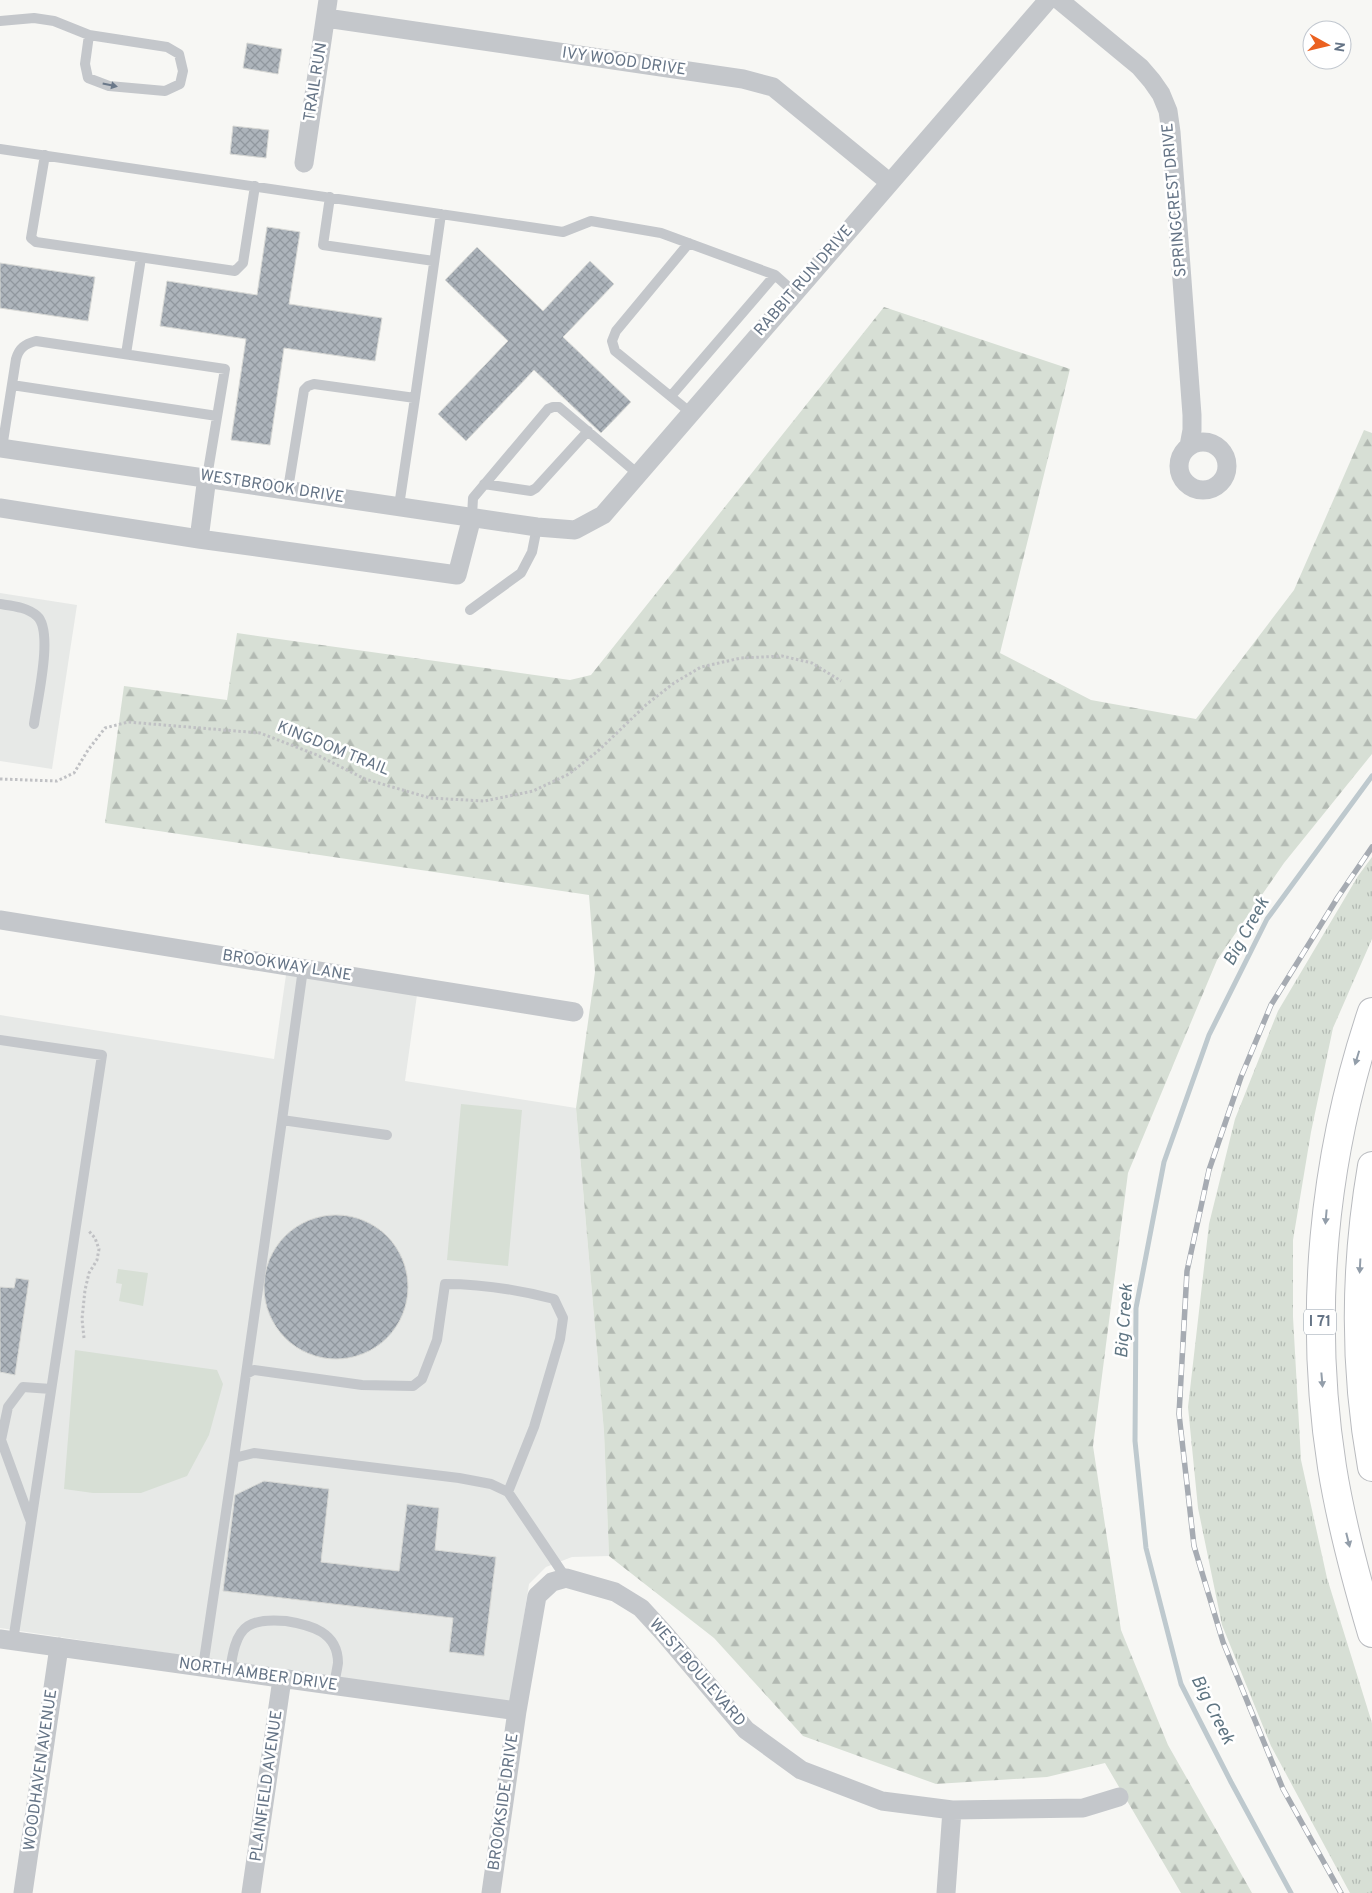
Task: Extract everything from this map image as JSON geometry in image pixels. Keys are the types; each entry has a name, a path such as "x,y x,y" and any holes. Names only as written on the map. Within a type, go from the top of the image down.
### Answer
{"highway":[{"name":"I 71","path":"1372,1012 1345,1103 1330,1182 1324,1233 1320,1320 1324,1409 1332,1468 1342,1518 1372,1633"},
{"path":"1372,1166 1361,1250 1358,1311 1363,1405 1372,1467"}],"street":[{"name":"RABBIT RUN DRIVE","path":"540,528 575,530 603,515 1048,0"},
{"name":"SPRINGCREST DRIVE","path":"1059,0 1140,67 1161,94 1168,111 1191,406 1192,430 1190,446"},
{"name":"IVY WOOD DRIVE","path":"327,9 743,79 773,87 889,182"},
{"name":"TRAIL RUN","path":"304,163 327,9"},
{"name":"WESTBROOK DRIVE","path":"1,448 288,489 540,528"},
{"path":"199,539 207,477"},
{"path":"0,508 199,539 457,575 472,517"},
{"name":"BROOKWAY LANE","path":"0,920 574,1012"},
{"path":"517,1711 537,1596 552,1582 566,1578"},
{"name":"WEST BOULEVARD","path":"566,1578 615,1592 641,1608 746,1730 802,1770 882,1801 952,1810 1083,1808 1119,1797"},
{"name":"NORTH AMBER DRIVE","path":"6,1640 517,1711"},
{"name":"WOODHAVEN AVENUE","path":"23,1893 59,1647"},
{"name":"PLAINFIELD AVENUE","path":"252,1893 282,1679"},
{"name":"BROOKSIDE DRIVE","path":"491,1893 517,1711"},
{"path":"946,1893 952,1810"}],"lane":[{"path":"0,21 34,18 54,21 89,35 167,46 179,54 184,71 180,84 166,91 110,86 88,78 85,64 89,35"},
{"path":"0,149 563,232 591,222 661,233 775,275 794,292"},
{"path":"45,155 31,238 36,242 141,258 235,271 243,263 255,186"},
{"path":"330,197 323,245 434,261"},
{"path":"399,506 441,214"},
{"path":"689,244 616,331 612,341 615,351 691,413"},
{"path":"126,354 141,258"},
{"path":"671,396 775,275"},
{"path":"1,448 17,354 27,343 36,341 225,369 207,477"},
{"path":"288,489 304,390 308,386 314,384 415,398"},
{"path":"12,385 217,416"},
{"path":"472,517 473,498 548,409 559,407 638,474"},
{"path":"484,484 530,491 536,488 588,431"},
{"path":"470,610 521,573 532,552 540,528"},
{"path":"0,604 23,608 30,612 41,621 44,630 45,647 34,724"},
{"path":"202,1668 234,1458 303,969"},
{"path":"0,1040 102,1055 31,1523 6,1640"},
{"path":"282,1120 387,1135"},
{"path":"246,1374 254,1370 362,1385 413,1386 422,1379 437,1340 445,1284 468,1284 529,1292 554,1299 562,1318 560,1338 534,1426 508,1492"},
{"path":"31,1523 1,1440 8,1407 23,1386 51,1390"},
{"path":"234,1458 254,1453 459,1478 491,1484 508,1492 566,1578"},
{"path":"230,1671 234,1649 242,1632 248,1626 270,1620 291,1622 312,1626 327,1634 338,1661 334,1686"}],"path":[{"name":"KINGDOM TRAIL","path":"0,779 57,781 74,773 88,750 105,728 128,722 260,733 317,755 365,779 430,798 484,801 532,791 570,774 598,751 647,704 674,683 701,667 741,658 782,656 812,663 841,682"},
{"path":"84,1338 82,1318 85,1290 89,1273 97,1260 99,1249 95,1238 88,1229"}],"shaded area":[{"path":"0,593 77,605 52,769 0,761"},
{"path":"286,975 417,995 405,1081 576,1108 604,1432 609,1556 572,1557 546,1567 529,1584 510,1704 0,1628 0,1015 274,1059"}],"green space":[{"path":"884,307 1070,369 1000,653 1091,700 1196,719 1294,590 1364,430 1372,433 1372,754 1284,863 1217,960 1128,1173 1093,1446 1121,1630 1168,1745 1252,1893 1181,1893 1105,1763 1047,1777 936,1784 803,1736 714,1638 609,1556 604,1432 576,1108 595,972 589,895 105,823 124,686 227,700 237,633 570,680 591,675"},
{"path":"1372,857 1372,939 1333,1028 1311,1132 1293,1240 1293,1317 1301,1460 1327,1578 1372,1723 1372,1893 1350,1893 1271,1746 1222,1625 1198,1508 1188,1407 1209,1224 1235,1119 1278,1011 1358,876"},
{"path":"461,1104 522,1110 508,1266 447,1260"},
{"path":"118,1269 148,1273 143,1306 119,1301 122,1284 116,1283"},
{"path":"75,1350 217,1370 223,1384 209,1435 187,1476 141,1493 93,1493 64,1489"}],"building":[{"path":"247,43 282,49 278,74 243,68"},
{"path":"233,126 269,130 266,158 230,154"},
{"path":"267,227 300,232 289,304 382,318 375,361 284,348 270,445 231,440 246,339 160,326 167,281 257,295"},
{"path":"477,247 543,311 590,261 614,284 563,337 631,402 601,433 534,370 466,441 438,414 508,341 445,280"},
{"path":"0,263 95,277 88,321 0,308"},
{"path":"336,1215 364,1220 387,1236 403,1259 408,1287 403,1315 387,1338 364,1354 336,1359 308,1354 285,1338 269,1315 264,1287 269,1259 285,1236 308,1220"},
{"path":"16,1278 29,1280 15,1375 0,1372 0,1287 14,1288"},
{"path":"264,1481 329,1489 321,1562 399,1571 407,1504 439,1508 435,1550 496,1557 484,1656 449,1652 453,1618 223,1591 235,1495"}],"waterway":[{"name":"Big Creek","path":"1291,1893 1181,1684 1146,1548 1135,1441 1136,1308 1164,1162 1209,1035 1267,919 1372,776"}],"railway":[{"path":"1341,1893 1283,1789 1223,1642 1194,1546 1179,1414 1187,1271 1209,1170 1241,1077 1271,1005 1338,897 1372,847"}]}
